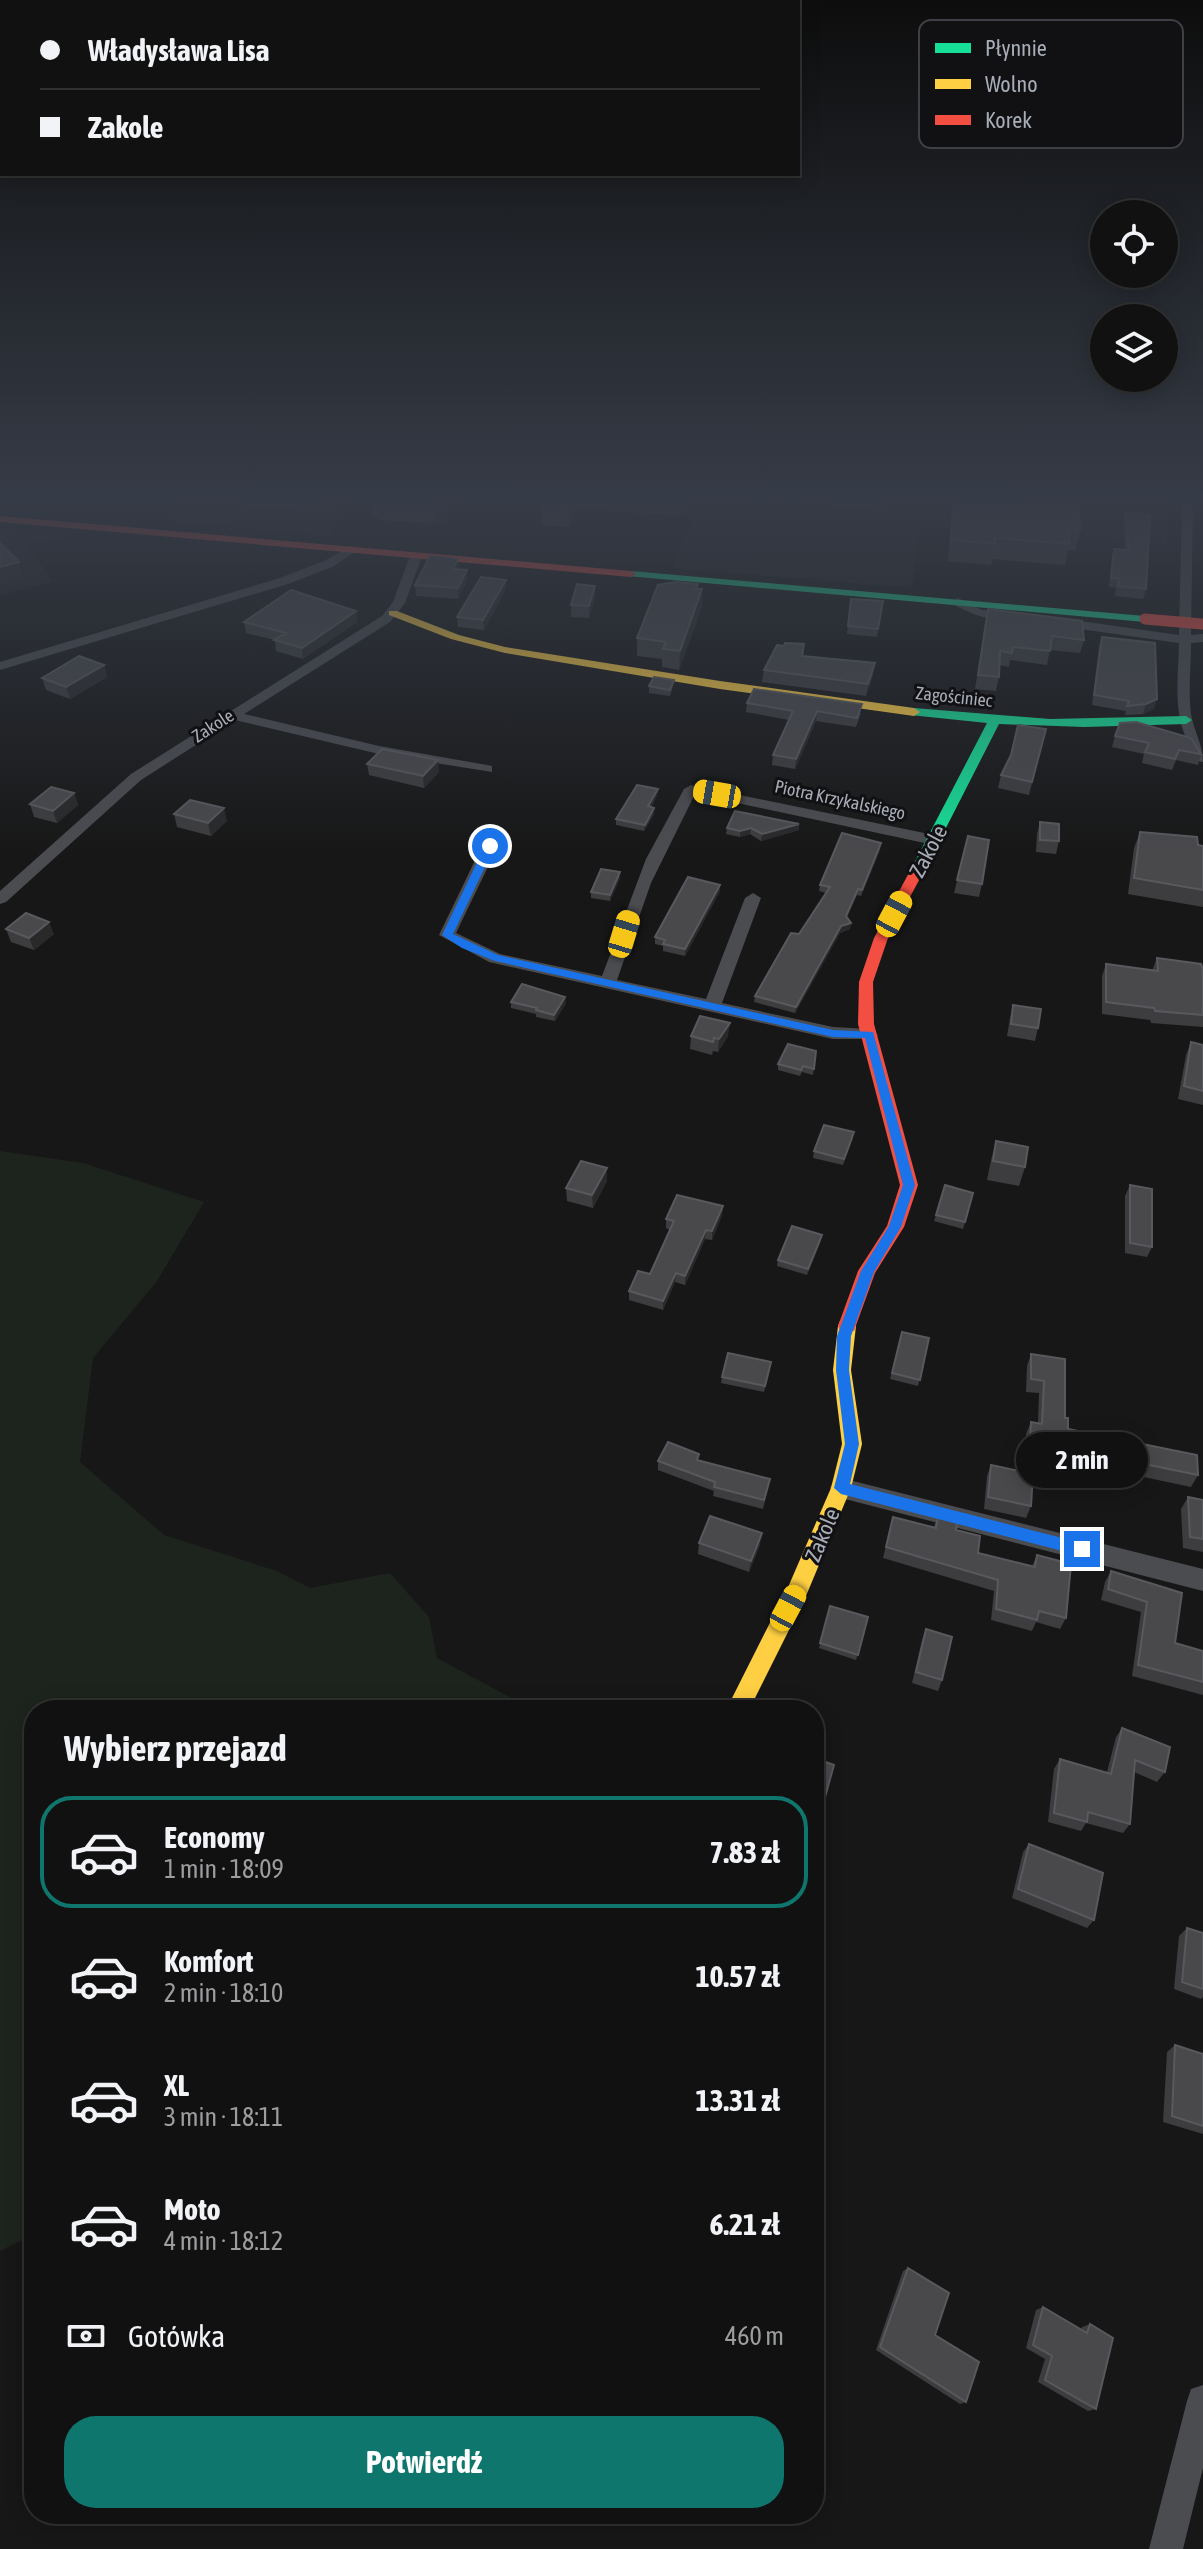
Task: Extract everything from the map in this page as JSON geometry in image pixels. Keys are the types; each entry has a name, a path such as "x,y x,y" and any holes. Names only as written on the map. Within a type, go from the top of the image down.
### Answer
{"street":[{"path":"0,666 157,619"},
{"name":"Zakole","path":"0,899 136,777 383,619"},
{"name":"Zagościniec","path":"408,619 455,637 532,655 766,692 994,721 1117,725 1186,720"},
{"path":"1024,619 1185,640 1203,638"},
{"path":"1144,619 1203,624"},
{"path":"1183,619 1186,720 1188,732 1203,758"},
{"path":"229,715 379,750 487,769"},
{"name":"Zakole","path":"742,1700 804,1577 841,1488 852,1444 842,1370 844,1336 867,1271 895,1227 909,1185 866,1024 866,982 881,938 994,721"},
{"name":"Piotra Krzykalskiego","path":"608,983 631,910 664,832 691,789 934,840"},
{"path":"490,846 447,935 495,958 833,1033 869,1035"},
{"path":"712,1006 753,898"},
{"name":"Zakole","path":"841,1488 1203,1580"},
{"path":"1166,2549 1203,2401"}],"shaded area":[{"path":"0,1151 83,1163 204,1202 157,1281 93,1358 80,1462 164,1535 277,1571 310,1588 390,1573 429,1617 437,1658 515,1700 24,1700 24,2239 0,2251"}],"building":[{"path":"248,619 344,619 302,648 274,640 286,633 244,622"},
{"path":"645,619 691,619 680,651 663,649 666,642 637,638"},
{"path":"849,619 880,619 878,629 848,626"},
{"path":"986,619 1082,621 1084,640 1052,636 1050,651 1013,647 1012,653 1000,651 999,677 978,675"},
{"path":"1102,637 1155,643 1157,699 1127,706 1129,701 1094,695"},
{"path":"785,643 804,644 802,656 875,663 868,684 764,670 777,645 784,646"},
{"path":"79,656 104,665 66,687 42,678"},
{"path":"654,677 674,680 670,690 649,686"},
{"path":"754,689 862,704 857,718 817,711 796,759 773,755 793,711 747,703"},
{"path":"1136,722 1191,738 1201,754 1179,750 1175,759 1145,752 1149,743 1115,736 1120,723"},
{"path":"1018,725 1046,729 1032,782 1001,775 1011,755"},
{"path":"382,749 438,760 423,776 367,764"},
{"path":"637,785 658,789 648,806 654,808 645,825 616,819"},
{"path":"51,787 74,793 53,811 30,804"},
{"path":"190,800 224,808 208,823 174,814"},
{"path":"735,811 799,824 762,834 751,828 740,831 727,828"},
{"path":"1040,822 1059,824 1059,841 1040,840"},
{"path":"1140,832 1197,837 1198,845 1203,846 1203,890 1134,878"},
{"path":"842,833 881,843 862,890 858,889 846,916 851,923 841,926 796,1007 755,996 791,933 799,934 830,887 820,885"},
{"path":"968,836 989,840 982,884 957,880"},
{"path":"601,869 620,872 610,895 591,892"},
{"path":"688,877 720,885 685,949 663,944 665,940 655,937"},
{"path":"26,913 49,922 29,938 6,929"},
{"path":"1157,958 1201,964 1203,1015 1155,1011 1154,1008 1106,1002 1106,964 1158,971"},
{"path":"522,984 565,997 554,1015 511,1002"},
{"path":"1013,1005 1041,1009 1038,1028 1011,1024"},
{"path":"700,1016 730,1023 719,1039 714,1038 713,1042 691,1036"},
{"path":"1191,1042 1203,1045 1203,1091 1184,1086"},
{"path":"788,1044 816,1051 814,1069 803,1066 801,1070 778,1064"},
{"path":"824,1125 854,1132 844,1159 814,1151"},
{"path":"996,1141 1028,1147 1025,1167 993,1161"},
{"path":"581,1161 607,1168 592,1195 566,1188"},
{"path":"945,1185 973,1193 965,1222 936,1215"},
{"path":"1130,1185 1152,1189 1152,1247 1130,1243"},
{"path":"677,1195 723,1206 712,1231 706,1230 685,1276 676,1273 663,1301 629,1291 638,1271 650,1274 674,1221 666,1219"},
{"path":"792,1226 822,1235 808,1269 778,1260"},
{"path":"902,1332 929,1338 920,1380 892,1373"},
{"path":"728,1353 771,1362 765,1386 722,1377"},
{"path":"1031,1354 1065,1359 1065,1418 1068,1418 1068,1429 1197,1455 1198,1475 1071,1449 1066,1472 1029,1466 1031,1422 1042,1424 1044,1381 1031,1379"},
{"path":"668,1442 699,1454 697,1460 770,1479 764,1500 714,1487 715,1482 658,1461"},
{"path":"991,1465 1033,1474 1031,1506 988,1497"},
{"path":"1188,1497 1203,1500 1203,1539 1190,1537"},
{"path":"938,1514 958,1519 956,1530 980,1536 978,1553 1035,1567 1037,1555 1071,1564 1066,1618 1039,1611 1037,1620 996,1609 998,1580 886,1547 893,1517 936,1528"},
{"path":"710,1516 762,1533 751,1561 699,1543"},
{"path":"1111,1571 1182,1593 1175,1643 1203,1651 1203,1682 1138,1665 1147,1602 1108,1589"},
{"path":"830,1606 868,1617 858,1655 820,1643"},
{"path":"926,1629 952,1637 942,1680 916,1672"},
{"path":"1122,1728 1170,1747 1165,1772 1135,1760 1130,1824 1088,1812 1087,1822 1054,1813 1060,1759 1111,1774"},
{"path":"824,1762 834,1765 824,1801"},
{"path":"1029,1844 1103,1873 1094,1920 1018,1889"},
{"path":"1187,1928 1203,1933 1203,1989 1182,1982"},
{"path":"1175,2045 1203,2054 1203,2126 1172,2116"},
{"path":"908,2268 949,2293 935,2335 979,2362 966,2402 880,2347"},
{"path":"1043,2307 1087,2333 1090,2324 1113,2338 1096,2409 1045,2380 1052,2356 1033,2345"}],"traffic: fast":[{"path":"914,712 1050,723 1186,720"},
{"path":"918,869 986,742 994,721"}],"traffic: slow":[{"path":"408,619 455,637 505,650 914,712"},
{"path":"742,1700 798,1589 841,1488 852,1444 842,1370 847,1326"}],"traffic: jam":[{"path":"1145,619 1203,624"},
{"path":"847,1326 867,1271 895,1227 909,1185 866,1024 866,982 881,938 918,869"}],"route":[{"path":"490,846 447,935 466,946 495,958 833,1033 869,1035 909,1185 895,1227 867,1271 844,1336 842,1370 852,1444 841,1488 1082,1549"}]}
